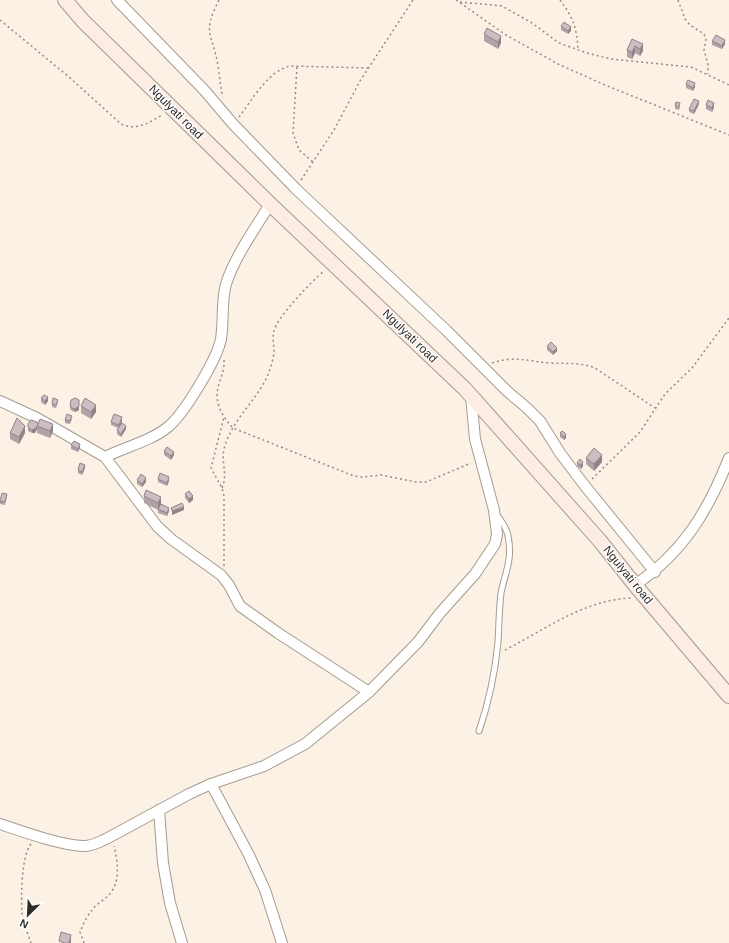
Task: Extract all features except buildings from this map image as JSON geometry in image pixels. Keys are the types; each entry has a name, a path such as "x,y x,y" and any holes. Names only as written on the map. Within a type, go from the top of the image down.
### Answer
{"main road":[{"name":"Ngulyati road","path":"65,0 83,21 270,204 471,396 600,540 635,585 729,696"}],"street":[{"path":"117,0 205,91 234,124 296,189 540,421 560,453 585,486 655,572"},
{"path":"105,457 167,428 180,416 189,404 219,345 224,320 223,297 227,283 244,246 270,204"},
{"path":"0,824 39,836 83,846 93,845 211,784 264,766 305,744 369,692 418,642 440,613 475,574 495,544 497,534 494,512 480,460 473,425 471,396"},
{"path":"0,400 37,418 105,457 157,526 171,539 223,578 240,606 249,614 369,692"},
{"path":"635,585 655,572 682,544 707,507 729,458"},
{"path":"211,784 229,821 249,855 265,890 282,943"},
{"path":"159,810 164,870 170,903 182,943"}],"lane":[{"path":"478,731 492,690 497,654 501,593 510,556 505,526 494,512"}],"path":[{"path":"219,0 208,29 218,66 220,88 225,100"},
{"path":"296,189 334,130 369,68 413,0"},
{"path":"456,0 506,35 558,64 605,85 729,135"},
{"path":"560,0 568,9 574,22 578,37 578,50"},
{"path":"678,0 685,19 690,25 704,34 706,39 704,50 708,65 708,74"},
{"path":"459,2 502,6 532,23 559,43 578,50 611,59 652,64 679,64 708,74 729,86"},
{"path":"0,20 69,77 121,124 128,127 144,126 172,108"},
{"path":"297,67 293,133 299,150 313,162"},
{"path":"234,114 237,119 274,75 283,68 369,68"},
{"path":"222,488 226,474 223,461 224,449 233,428 265,382 274,352 273,338 276,326 316,278 333,263"},
{"path":"585,486 607,462 636,436 665,394 692,368 729,318"},
{"path":"219,345 224,362 217,392 220,409 224,417 233,428 354,476 363,478 381,475 416,482 426,482 480,460"},
{"path":"482,367 498,361 514,359 585,364 595,368 655,408"},
{"path":"223,578 224,496 222,488 211,468 224,417"},
{"path":"497,654 586,606 624,598 645,597"},
{"path":"31,943 22,914 24,863 27,848 39,836"},
{"path":"84,943 80,932 83,926 92,910 109,895 115,887 118,869 111,837"}]}
